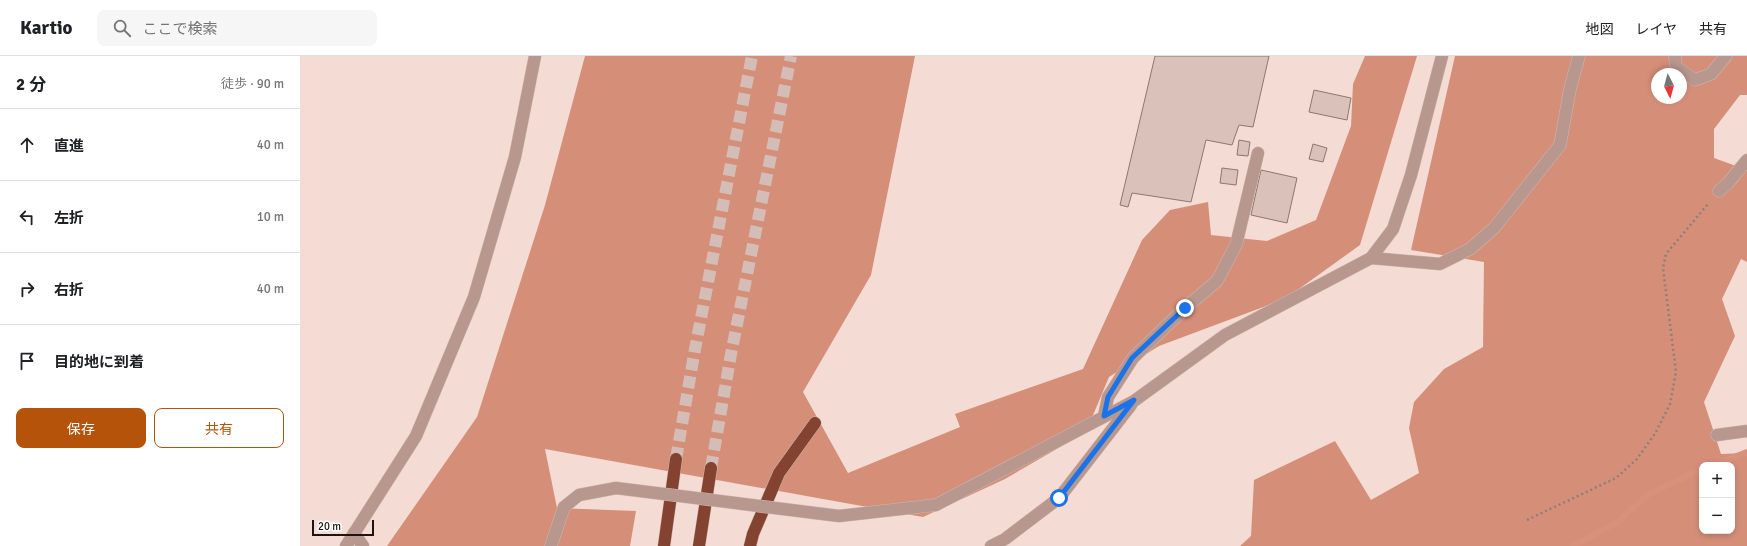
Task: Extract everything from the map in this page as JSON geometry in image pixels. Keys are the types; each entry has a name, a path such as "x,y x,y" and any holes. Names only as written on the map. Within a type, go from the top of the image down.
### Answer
{"highway":[{"path":"750,546 753,534 779,473 814,423"},
{"path":"664,546 676,459"},
{"path":"699,546 711,468"}],"street":[{"path":"346,546 416,436 474,297 515,157 535,56"},
{"path":"551,546 564,507 579,495 616,488 839,516 936,505 1134,400 1225,335 1371,258 1393,229 1411,175 1442,56"},
{"path":"1371,258 1440,264 1470,249 1494,228 1560,145 1570,89 1579,56"},
{"path":"1675,56 1676,67 1695,80 1711,74 1726,56"},
{"path":"1104,416 1108,397 1132,358 1217,280 1236,245 1258,153"},
{"path":"1719,191 1728,183 1747,160"},
{"path":"991,546 1005,539 1059,498 1134,400"},
{"path":"1717,435 1747,431"},
{"path":"354,533 363,546"}],"path":[{"path":"1527,520 1616,478 1637,459 1656,432 1670,404 1676,372 1663,268 1666,254 1719,191"}],"shaded area":[{"path":"585,56 915,56 871,275 803,392 848,473 960,427 955,414 1083,369 1142,240 1170,210 1208,202 1211,235 1267,241 1316,220 1351,126 1353,84 1365,56 1417,56 1360,245 1285,299 1159,346 1109,377 1086,432 1005,479 923,517 545,449 557,508 636,511 630,546 387,546 477,417 545,205"},
{"path":"1455,56 1747,56 1747,95 1740,95 1714,129 1714,158 1747,170 1747,262 1741,259 1722,299 1735,336 1704,402 1721,454 1747,453 1747,546 1240,546 1251,536 1254,480 1335,441 1371,500 1419,473 1409,428 1414,402 1444,369 1483,347 1484,262 1411,250"}],"building":[{"path":"1155,56 1269,56 1253,127 1239,125 1232,145 1206,140 1191,202 1132,193 1128,207 1120,205"},
{"path":"1314,90 1351,98 1347,120 1309,112"},
{"path":"1239,140 1250,142 1248,156 1237,155"},
{"path":"1313,144 1327,148 1323,162 1309,159"},
{"path":"1222,168 1238,170 1236,185 1220,183"},
{"path":"1261,170 1297,178 1287,223 1251,215"}],"waterway":[{"path":"1721,462 1747,452"},
{"path":"1573,546 1616,523 1649,494 1699,470"}],"tunnel":[{"path":"676,459 695,349 752,56"},
{"path":"711,468 731,354 791,56"}],"route":[{"path":"1059,498 1134,400 1104,416 1108,397 1132,358 1185,308"}]}
